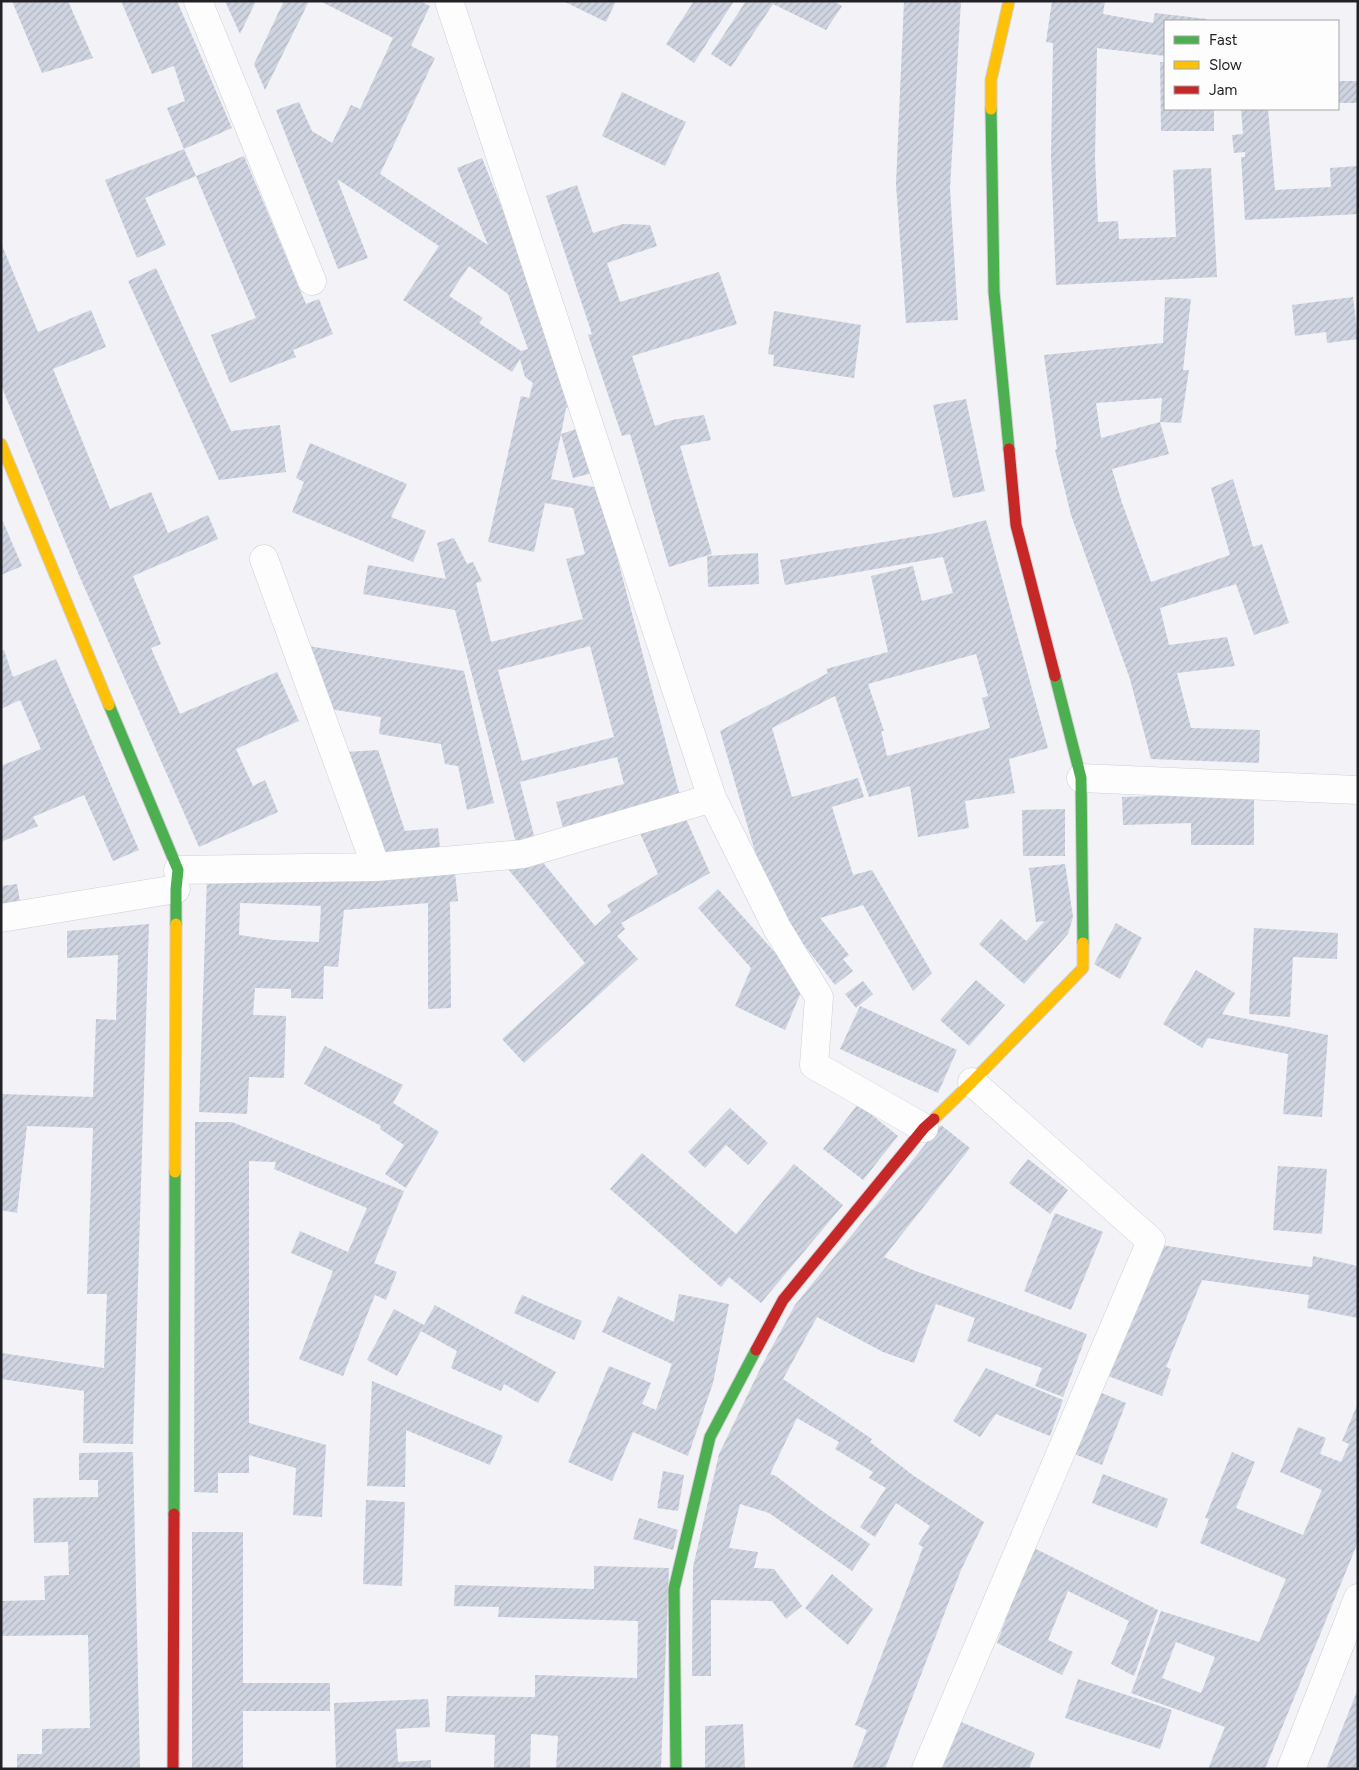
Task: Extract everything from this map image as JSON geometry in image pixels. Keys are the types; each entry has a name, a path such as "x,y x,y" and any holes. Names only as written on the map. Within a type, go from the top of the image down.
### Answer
{"street":[{"path":"198,1 312,280"},
{"path":"449,1 712,798 777,928 818,997 814,1065 924,1128"},
{"path":"676,1769 674,1589 710,1436 783,1300 924,1128 972,1082 1083,968 1080,778 1016,525 994,292 991,80 1009,1"},
{"path":"1,444 177,880 173,1769"},
{"path":"264,559 376,867"},
{"path":"1080,778 1358,790"},
{"path":"1,918 177,880 376,867 522,854 712,798"},
{"path":"926,1769 1151,1241 972,1082"},
{"path":"1291,1769 1358,1598"}],"building":[{"path":"12,1 68,1 93,58 42,73"},
{"path":"121,1 177,1 232,128 184,149 167,108 185,101 174,66 152,74"},
{"path":"225,1 256,1 240,34"},
{"path":"284,1 309,1 265,90 254,64"},
{"path":"320,1 420,1 430,6 411,46 435,58 380,174 488,245 457,168 482,158 528,273 576,404 566,408 551,479 599,488 681,800 564,831 556,802 624,784 617,757 520,782 535,839 516,843 455,610 363,594 368,565 446,579 437,543 454,538 467,564 473,562 482,581 476,583 491,642 583,619 566,559 585,554 573,508 545,503 534,552 488,542 521,396 529,398 533,383 525,377 520,359 512,372 403,300 439,246 337,179 368,258 338,269 276,110 299,102 312,131 332,143 351,105 360,109 393,38","holes":["469,266 508,294 528,349 521,351 479,323 483,318 449,296","590,646 614,737 522,761 498,670"]},
{"path":"563,1 616,1 606,22"},
{"path":"694,1 734,1 694,63 666,44"},
{"path":"746,1 833,1 842,6 826,30 773,4 731,67 711,54"},
{"path":"904,1 961,1 950,188 958,320 906,323 896,184"},
{"path":"1052,1 1105,1 1103,14 1153,23 1155,13 1207,19 1164,20 1164,56 1097,48 1095,158 1098,222 1118,221 1119,239 1176,237 1173,170 1211,168 1217,277 1056,285 1051,156 1053,43 1046,42"},
{"path":"1160,62 1164,62 1164,110 1214,110 1214,131 1161,131"},
{"path":"1339,81 1358,81 1358,103 1339,103"},
{"path":"622,92 686,122 665,166 602,136"},
{"path":"1241,110 1268,110 1275,190 1331,187 1330,168 1358,166 1358,214 1245,220 1241,157 1245,157 1245,152 1234,153 1232,135 1243,134"},
{"path":"184,149 196,176 145,198 166,245 137,258 105,180"},
{"path":"244,156 306,304 319,299 333,334 293,350 296,357 230,383 211,335 256,318 196,176"},
{"path":"577,185 593,233 623,224 650,225 657,246 607,263 620,302 719,272 737,324 632,356 655,426 672,420 704,415 711,440 680,446 712,554 669,567 630,434 622,436 588,335 592,334 546,196"},
{"path":"1,243 38,332 91,310 106,347 53,369 110,509 151,492 168,533 208,515 218,539 133,576 161,644 151,648 180,714 277,672 299,721 236,749 253,786 265,780 278,812 199,847 78,573 1,385"},
{"path":"156,268 231,431 280,425 286,472 219,480 128,281"},
{"path":"1165,297 1191,299 1183,370 1189,370 1181,423 1160,422 1169,454 1112,469 1122,503 1151,582 1230,555 1211,488 1233,479 1253,547 1262,544 1289,623 1254,635 1236,584 1160,608 1169,645 1227,637 1235,666 1177,673 1191,728 1260,730 1259,763 1151,759 1130,679 1071,515 1055,450 1057,449 1044,355 1163,343","holes":["1162,398 1160,422 1101,438 1096,403"]},
{"path":"1353,297 1358,339 1327,343 1326,332 1295,336 1292,305"},
{"path":"774,311 861,325 854,378 773,366 774,355 768,354"},
{"path":"966,399 985,491 953,498 933,405"},
{"path":"583,427 596,472 573,478 561,434"},
{"path":"310,443 407,484 391,517 426,531 413,562 292,512 304,482 296,478"},
{"path":"1,517 22,566 1,575"},
{"path":"986,520 1048,748 1009,759 1015,793 965,801 969,828 918,837 910,786 869,797 835,696 772,728 792,797 858,778 864,797 832,807 853,875 872,870 932,973 913,991 863,905 820,918 849,955 843,959 853,971 835,985 769,900 720,731 828,673 826,669 888,652 871,576 913,566 922,601 953,593 943,557 785,585 780,560 936,533","holes":["976,654 988,696 982,698 990,728 887,756 881,731 884,731 868,684"]},
{"path":"758,553 759,584 708,587 707,556"},
{"path":"308,646 464,671 494,803 467,810 458,766 445,764 441,744 379,734 381,717 323,708"},
{"path":"4,650 13,677 56,659 139,850 113,861 84,795 33,817 38,826 1,842 1,766 41,749 20,700 1,709 1,651"},
{"path":"378,750 405,831 438,828 440,848 380,855 346,752"},
{"path":"1254,795 1254,845 1191,845 1191,823 1123,825 1122,797"},
{"path":"1065,809 1065,856 1023,856 1022,810"},
{"path":"683,812 710,873 621,923 625,929 617,936 638,959 524,1063 502,1039 585,963 508,869 540,859 595,926 611,912 607,905 658,874 639,831"},
{"path":"1065,864 1073,917 1068,934 1024,984 979,944 1001,919 1026,941 1045,921 1036,922 1029,868"},
{"path":"455,873 458,901 450,902 451,1008 428,1009 428,903 344,910 338,967 324,966 323,999 291,998 291,989 255,988 253,1015 286,1016 284,1078 249,1077 247,1114 199,1112 207,878","holes":["240,903 321,906 319,942 274,940 239,935"]},
{"path":"17,884 21,907 1,910 1,886"},
{"path":"718,889 804,985 785,1030 735,1006 751,968 698,908"},
{"path":"1116,923 1142,938 1120,979 1094,964"},
{"path":"149,924 133,1444 83,1443 84,1391 1,1379 1,1353 104,1368 107,1294 87,1294 93,1128 27,1126 17,1213 1,1210 1,1094 93,1097 96,1019 116,1020 118,955 67,958 67,931"},
{"path":"1254,928 1338,933 1337,959 1293,957 1290,1017 1249,1014"},
{"path":"1196,970 1235,993 1222,1014 1328,1035 1322,1117 1283,1114 1288,1054 1208,1038 1202,1048 1163,1024"},
{"path":"976,980 1005,1005 969,1046 940,1020"},
{"path":"863,981 873,994 856,1008 845,994"},
{"path":"860,1006 957,1050 938,1093 840,1049"},
{"path":"325,1046 403,1085 393,1103 439,1132 406,1188 385,1174 404,1145 380,1129 381,1126 304,1084"},
{"path":"858,1104 898,1136 863,1180 823,1149"},
{"path":"730,1108 768,1143 748,1165 726,1145 705,1168 688,1152"},
{"path":"195,1122 232,1122 404,1191 374,1263 397,1272 386,1300 375,1295 343,1376 299,1359 333,1271 291,1253 300,1231 348,1252 367,1208 274,1169 276,1162 249,1161 249,1423 326,1445 322,1517 293,1515 296,1468 249,1455 249,1473 218,1473 218,1493 194,1492"},
{"path":"941,1125 970,1148 884,1257 913,1270 1087,1334 1063,1397 1035,1386 1042,1368 967,1341 975,1318 936,1304 914,1363 883,1352 817,1317 783,1379 872,1439 870,1442 914,1476 984,1522 961,1570 885,1769 852,1769 867,1730 855,1725 923,1547 918,1544 930,1526 896,1503 875,1537 860,1527 886,1488 869,1478 873,1472 835,1449 839,1442 797,1418 770,1474 776,1476 870,1544 852,1571 769,1513 740,1504 729,1548 758,1552 754,1568 774,1569 802,1606 786,1619 772,1601 711,1600 711,1676 692,1676 693,1567 719,1454 761,1367 795,1305"},
{"path":"642,1153 736,1234 794,1164 843,1205 761,1303 729,1277 721,1287 610,1189"},
{"path":"1028,1159 1068,1190 1050,1214 1009,1183"},
{"path":"1278,1166 1327,1169 1322,1234 1273,1230"},
{"path":"1055,1213 1103,1232 1071,1310 1024,1291"},
{"path":"1161,1245 1312,1267 1313,1256 1358,1266 1358,1318 1307,1308 1309,1295 1202,1280 1166,1367 1171,1369 1162,1396 1108,1376"},
{"path":"679,1294 729,1304 713,1383 688,1456 633,1432 612,1481 568,1462 609,1366 651,1383 642,1404 656,1410 672,1364 602,1332 618,1296 674,1322"},
{"path":"522,1295 582,1321 574,1340 514,1313"},
{"path":"435,1305 556,1372 538,1403 504,1384 501,1391 451,1368 457,1351 421,1331 397,1376 367,1360 394,1309 424,1325"},
{"path":"986,1368 1063,1400 1050,1436 996,1414 980,1437 953,1421"},
{"path":"372,1381 503,1436 490,1465 406,1430 405,1487 367,1486"},
{"path":"1097,1391 1126,1403 1102,1465 1072,1453"},
{"path":"1358,1403 1358,1542 1265,1769 1208,1769 1225,1727 1131,1693 1161,1611 1259,1642 1286,1579 1200,1543 1209,1519 1205,1518 1232,1452 1255,1462 1236,1508 1303,1535 1322,1490 1280,1472 1298,1427 1326,1438 1320,1454 1341,1462 1349,1444 1342,1441","holes":["1176,1642 1215,1657 1201,1693 1162,1678"]},
{"path":"133,1452 140,1769 17,1769 17,1754 42,1754 42,1729 90,1728 88,1635 1,1636 1,1601 45,1600 44,1576 69,1575 68,1542 34,1543 33,1498 98,1497 98,1480 79,1480 79,1453"},
{"path":"663,1471 684,1475 678,1511 657,1508"},
{"path":"1103,1474 1168,1499 1157,1528 1092,1503"},
{"path":"366,1500 405,1502 402,1586 363,1584"},
{"path":"639,1518 678,1530 673,1550 633,1539"},
{"path":"192,1532 243,1532 243,1683 330,1683 330,1711 243,1711 243,1769 192,1769"},
{"path":"1032,1547 1158,1610 1134,1676 1111,1664 1129,1621 1068,1591 1048,1640 1073,1652 1062,1675 997,1643"},
{"path":"594,1566 669,1568 661,1769 556,1769 558,1736 531,1734 530,1769 494,1768 495,1735 445,1732 447,1696 535,1697 535,1675 637,1678 638,1621 498,1617 499,1607 454,1606 455,1585 594,1589"},
{"path":"832,1574 873,1609 848,1645 805,1608"},
{"path":"1078,1679 1172,1710 1160,1749 1065,1718"},
{"path":"1358,1689 1358,1769 1326,1769"},
{"path":"428,1699 430,1727 396,1729 398,1762 431,1760 431,1769 336,1769 334,1703"},
{"path":"961,1722 1035,1753 1029,1769 1001,1769 994,1766 993,1769 942,1769"},
{"path":"743,1724 745,1769 705,1769 705,1726"}],"traffic: fast":[{"path":"991,109 994,292 1009,449"},
{"path":"1055,676 1081,778 1083,943"},
{"path":"109,705 178,870 176,924"},
{"path":"174,1514 175,1172"},
{"path":"676,1769 674,1589 710,1437 756,1350"}],"traffic: slow":[{"path":"991,109 991,80 1009,1"},
{"path":"1,444 109,705"},
{"path":"175,1172 176,924"},
{"path":"934,1119 1083,968 1083,943"}],"traffic: jam":[{"path":"1009,449 1016,525 1055,676"},
{"path":"756,1350 783,1300 924,1128 934,1119"},
{"path":"173,1769 174,1514"}]}
